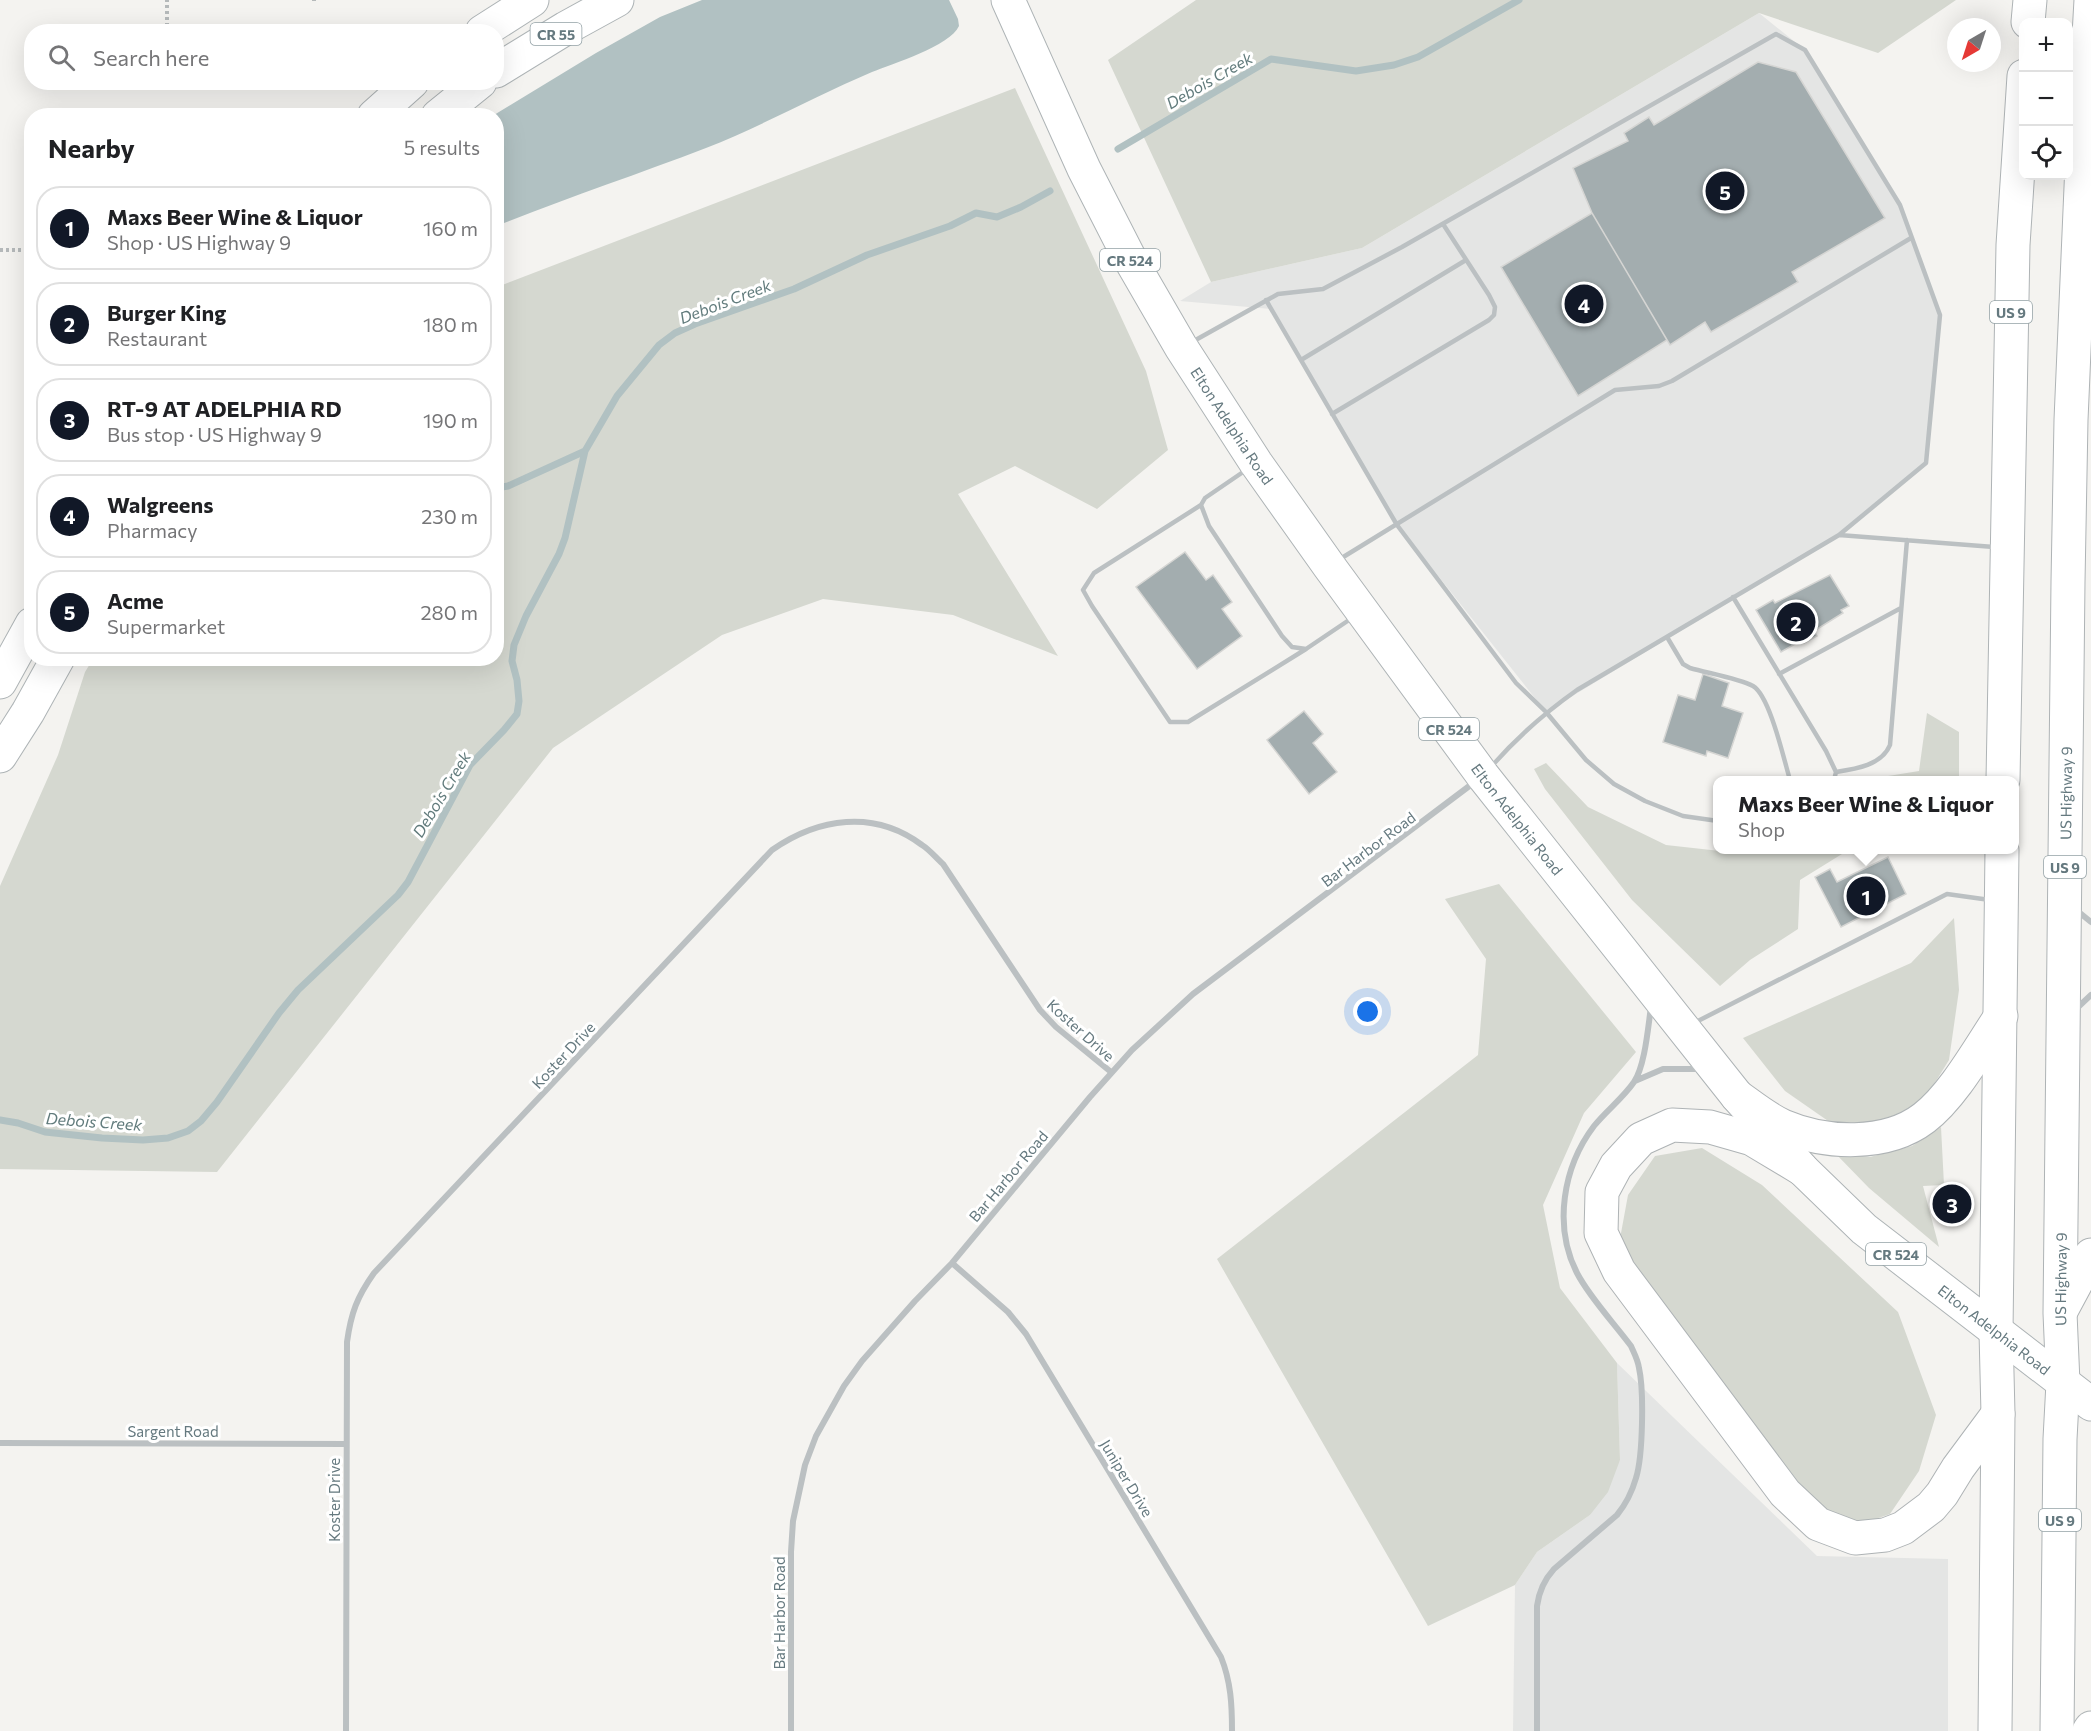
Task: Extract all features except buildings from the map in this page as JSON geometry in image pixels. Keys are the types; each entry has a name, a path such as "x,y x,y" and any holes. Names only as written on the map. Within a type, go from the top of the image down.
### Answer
{"main road":[{"name":"CR 55","path":"494,24 532,0"},
{"name":"CR 55","path":"504,66 556,33 616,0"},
{"name":"Elton Adelphia Road","path":"1008,0 1084,169 1130,260 1181,347 1256,463 1483,776 1682,1029 1737,1096 1802,1169 1864,1229 2091,1404"},
{"path":"2028,18 2030,0"},
{"name":"US Highway 9","path":"2057,1731 2060,1438 2063,1383 2060,1313 2062,1022 2071,420 2091,0"},
{"path":"383,108 403,90"},
{"path":"448,108 470,90"},
{"name":"US 9","path":"2003,776 2013,245 2021,126"},
{"path":"6,672 24,639"},
{"path":"0,756 55,666"},
{"path":"1992,1723 1998,1414 1996,1332 2002,854"},
{"path":"1737,1096 1782,1126 1823,1139 1870,1138 1888,1135 1905,1129 1924,1118 1939,1104 2001,1016"},
{"path":"1802,1169 1752,1139 1710,1127 1671,1125 1641,1139 1616,1166 1602,1192 1601,1233 1619,1271 1785,1493 1818,1524 1855,1538 1885,1535 1903,1528 1931,1507 1998,1414"},
{"path":"2060,1313 2091,1256"}],"street":[{"name":"Bar Harbor Road","path":"791,1731 793,1521 806,1465 816,1436 844,1386 862,1361 952,1263 1111,1072 1132,1050 1192,994 1434,815 1483,776"},
{"name":"Koster Drive","path":"346,1731 347,1342 351,1316 361,1291 374,1273 772,850 791,837 830,823 860,822 882,826 907,835 942,864 1040,1010 1056,1027 1111,1072"},
{"path":"2064,901 2091,922"},
{"path":"1635,1081 1644,1052 1653,993"},
{"path":"2062,1022 2091,994"},
{"path":"1537,1731 1537,1606 1539,1595 1547,1577 1554,1569 1624,1507 1637,1477 1641,1455 1641,1380 1637,1358 1631,1346 1577,1274 1569,1253 1563,1221 1567,1183 1577,1155 1593,1127 1635,1081 1664,1069 1716,1070"},
{"name":"Juniper Drive","path":"952,1263 1008,1312 1026,1334 1221,1657 1228,1673 1231,1689 1232,1731"},
{"name":"Sargent Road","path":"0,1443 346,1444"}],"lane":[{"path":"1181,347 1278,294 1323,290 1776,34 1805,50 1900,205 1940,315 1926,463 1839,535 1577,690 1517,737 1483,776"},
{"path":"1332,414 1494,315 1495,307 1489,295 1443,224"},
{"path":"1329,566 1615,390 1659,386 1672,381 1911,238"},
{"path":"1301,360 1466,260"},
{"path":"1266,300 1397,525 1516,683 1546,712 1586,760 1614,784 1645,801 1683,816 1713,820"},
{"path":"1256,463 1205,498 1201,505 1094,573 1083,591 1170,722 1188,722 1306,649 1362,611"},
{"path":"1201,505 1209,526 1282,636 1292,647 1306,649"},
{"path":"1839,535 1995,547"},
{"path":"1836,772 1872,763 1887,752 1890,745 1907,540"},
{"path":"1733,597 1836,772 1835,776"},
{"path":"1779,674 1901,608"},
{"path":"1667,637 1683,663 1690,668 1750,685 1759,691 1780,743 1789,776"},
{"path":"1682,1029 1947,894 2001,901"}],"path":[{"path":"167,0 167,24"},
{"path":"0,250 24,250"}],"shaded area":[{"path":"702,0 949,0 959,26 933,47 851,81 727,139 504,223 504,109 660,17"},
{"path":"1196,0 1956,0 1878,53 1759,13 1362,248 1211,282 1108,60"},
{"path":"1759,13 1805,50 1900,205 1940,315 1926,463 1839,535 1546,712 1397,524 1271,309 1180,301 1211,282 1362,248"},
{"path":"1015,88 1146,371 1168,450 1097,509 1015,466 958,494 1058,656 953,615 823,599 722,635 553,748 217,1172 0,1169 0,886 58,755 89,666 504,666 504,284"},
{"path":"1927,713 1959,732 1959,776 1888,776 1919,771"},
{"path":"1546,763 1588,807 1666,845 1713,850 1713,854 1842,854 1800,880 1798,929 1750,960 1720,986 1632,900 1545,789 1534,769"},
{"path":"1499,884 1636,1052 1584,1113 1543,1205 1560,1288 1617,1363 1620,1460 1608,1492 1590,1515 1537,1552 1515,1585 1428,1626 1217,1259 1478,1055 1486,959 1445,899"},
{"path":"1954,918 1959,990 1949,1060 1918,1110 1874,1128 1831,1123 1785,1091 1743,1038 1911,963"},
{"path":"1941,1127 1944,1185 1923,1186 1939,1247 1869,1188 1834,1152 1870,1157 1912,1146"},
{"path":"1702,1148 1762,1185 1898,1312 1936,1415 1919,1471 1890,1514 1864,1523 1838,1521 1810,1500 1619,1244 1628,1195 1655,1156"},
{"path":"1617,1363 1817,1556 1948,1559 1948,1731 1513,1731 1515,1585 1537,1552 1590,1515 1620,1460"}],"waterway":[{"name":"Debois Creek","path":"1118,149 1271,59 1356,71 1394,65 1418,57 1519,0"},
{"name":"Debois Creek","path":"0,1120 45,1132 102,1138 143,1140 168,1138 188,1131 201,1121 217,1102 279,1013 298,990 398,895 408,882 470,765 517,714 519,701 512,661 514,645 565,538 585,451 617,396 659,345 675,333 695,324 794,289 867,255 950,226 976,213 997,217 1050,191"},
{"path":"504,487 585,451"}],"place":[{"name":"Acme","path":"1725,191"},
{"name":"Walgreens","path":"1584,304"},
{"name":"Burger King","path":"1796,622"},
{"name":"Maxs Beer Wine & Liquor","path":"1866,896"},
{"name":"RT-9 AT ADELPHIA RD","path":"1952,1204"}]}
